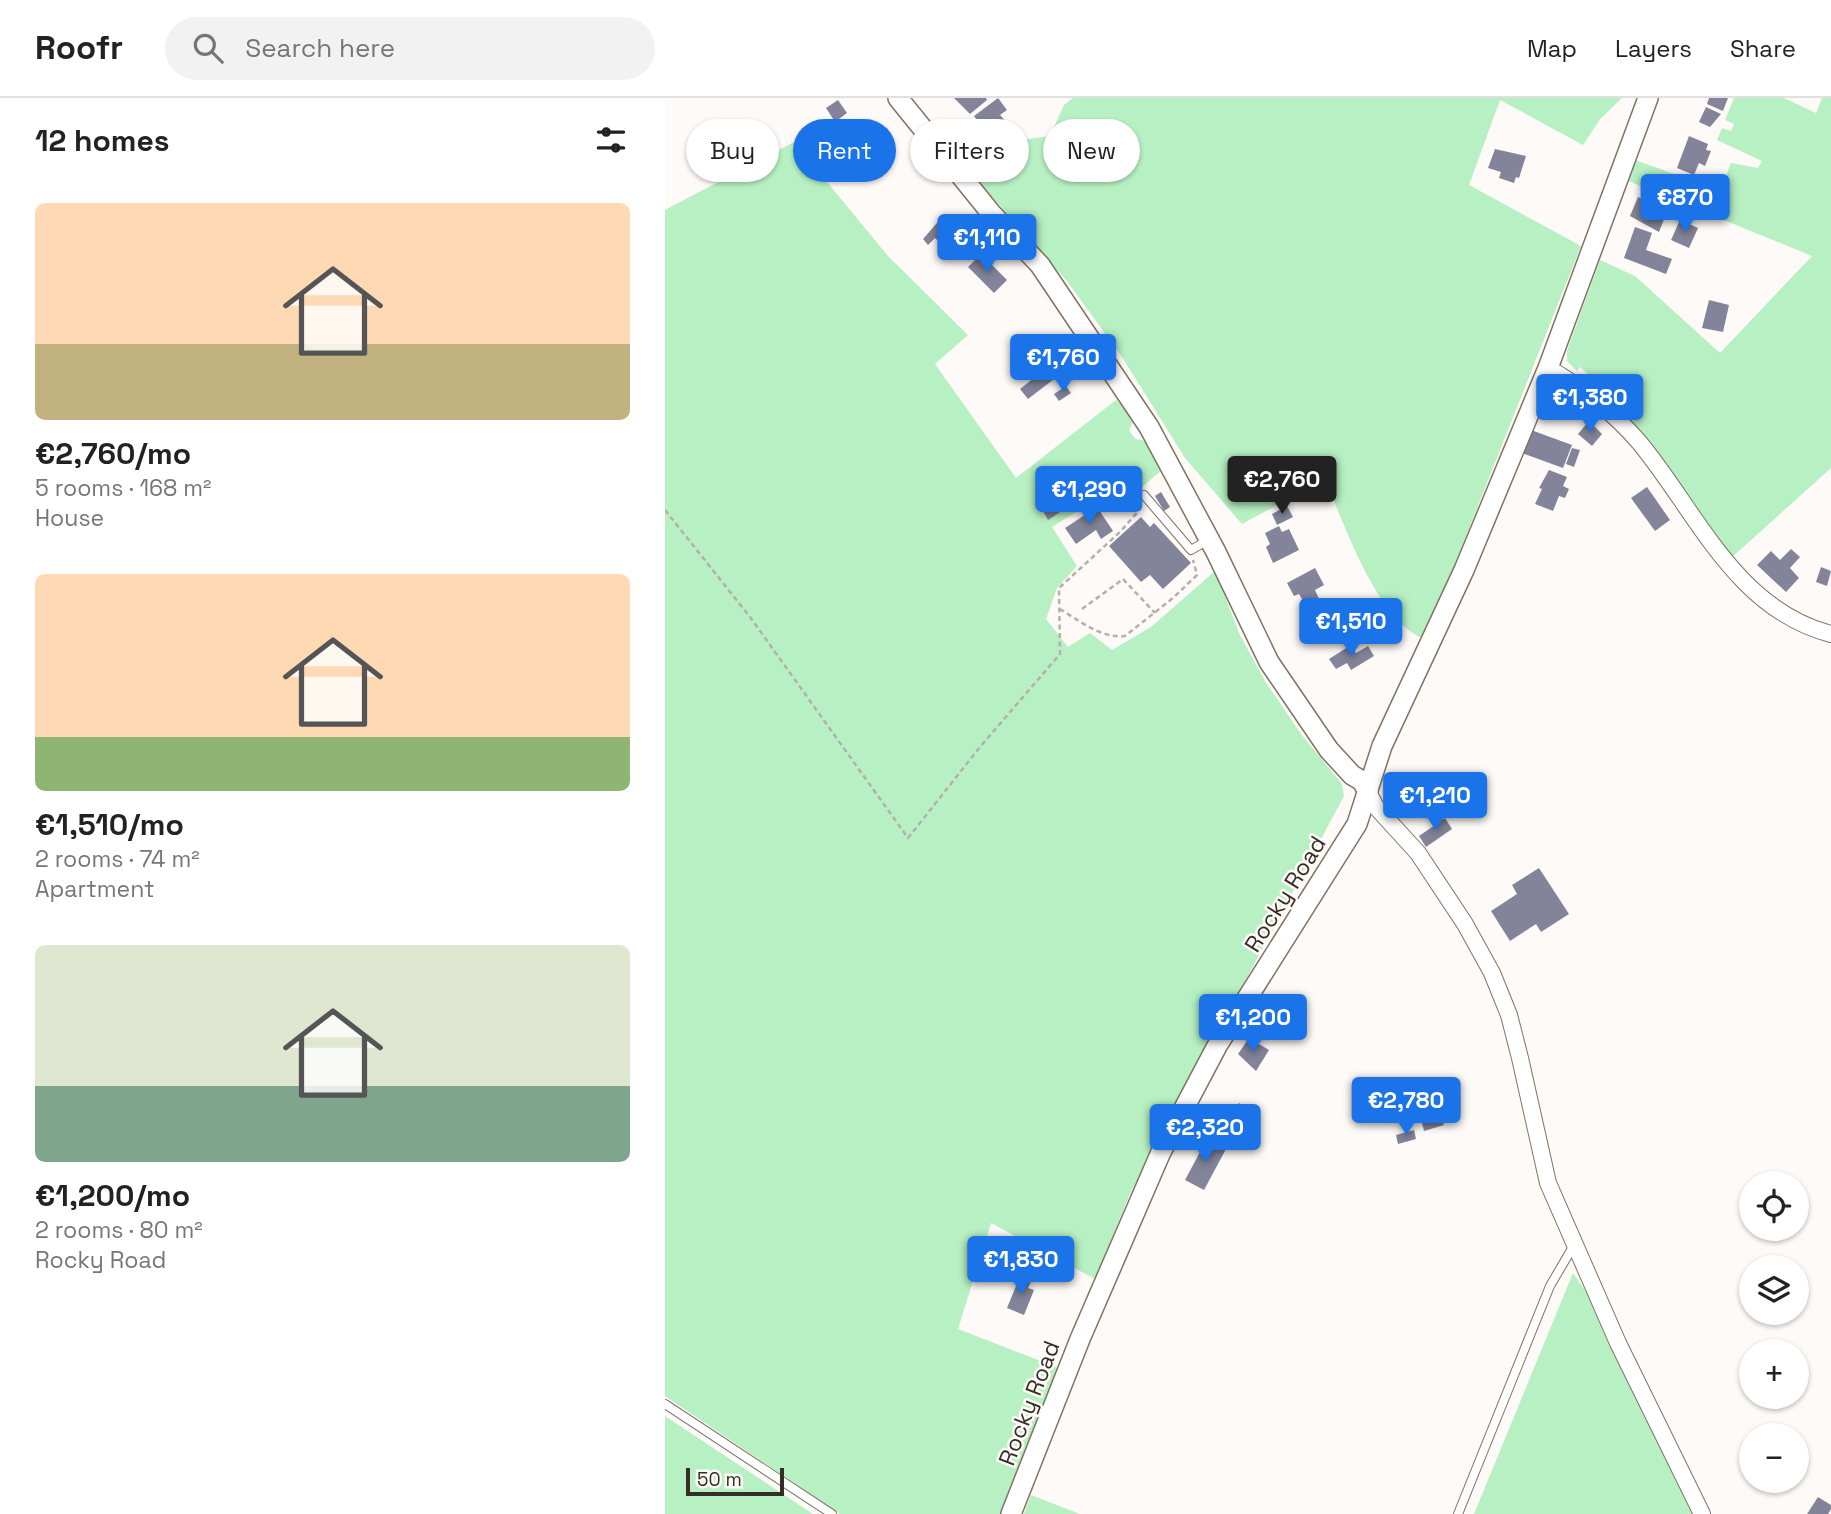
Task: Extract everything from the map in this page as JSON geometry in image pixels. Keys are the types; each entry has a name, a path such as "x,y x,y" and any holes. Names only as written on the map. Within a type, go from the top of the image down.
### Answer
{"street":[{"path":"898,98 991,213 1040,265 1149,427 1276,672 1329,750 1352,775 1362,781 1376,807 1418,853 1465,924 1492,973 1518,1047 1548,1183 1630,1368 1702,1514"},
{"name":"Rocky Road","path":"1011,1514 1085,1328 1161,1152 1217,1046 1357,824 1382,746 1464,570 1548,368 1648,98"},
{"path":"1548,368 1575,383 1638,441 1711,544 1738,576 1770,604 1805,628 1831,635"}],"lane":[{"path":"1146,497 1191,550 1209,539"},
{"path":"1458,1514 1550,1286 1574,1244"},
{"path":"665,1404 832,1514"}],"path":[{"path":"665,510 750,617 908,838 980,747 1060,654 1059,588 1121,531 1146,497"},
{"path":"1060,608 1085,625 1116,637 1125,636 1197,575 1191,550"},
{"path":"1082,609 1123,579 1155,613"}],"green space":[{"path":"1073,98 1622,98 1601,118 1583,145 1500,100 1469,185 1581,246 1425,639 1408,630 1392,614 1378,593 1353,545 1325,479 1242,524 1185,458 1122,357 1067,281 979,182 1029,182 1029,139 1043,137 1043,182 1140,182 1140,119 1058,119 1064,105"},
{"path":"1734,98 1784,98 1816,113 1822,98 1831,98 1831,468 1730,559 1664,464 1627,420 1585,380 1588,374 1580,367 1577,371 1567,361 1567,351 1600,260 1635,276 1720,353 1812,256 1626,180 1630,158 1720,191 1731,163 1758,168 1762,161 1717,140 1722,128 1731,131 1734,124 1725,120"},
{"path":"793,143 793,182 827,182 888,256 968,335 935,364 1016,478 1116,400 1135,418 1129,430 1135,439 1147,441 1163,469 1141,488 1123,466 1092,494 1094,501 1052,527 1077,566 1057,588 1046,619 1068,647 1090,633 1112,650 1151,627 1215,571 1240,635 1265,681 1301,734 1342,784 1344,796 1211,1045 1169,1117 1129,1196 1095,1279 991,1223 958,1329 1059,1368 1002,1514 840,1514 665,1396 665,210 718,182 779,182 779,150"},
{"path":"1573,1273 1588,1295 1693,1514 1474,1514"},
{"path":"665,1416 813,1514 665,1514"},
{"path":"1031,1495 1080,1514 1024,1514"}],"building":[{"path":"954,98 986,98 987,100 970,114"},
{"path":"998,98 1007,110 1000,115 1004,119 976,119 974,116"},
{"path":"1709,98 1728,98 1723,111 1707,104"},
{"path":"838,100 847,113 839,119 833,119 826,108"},
{"path":"1706,107 1721,114 1710,127 1699,122"},
{"path":"1689,136 1708,144 1706,150 1711,151 1705,166 1699,163 1694,175 1677,168"},
{"path":"1495,149 1526,156 1519,178 1516,177 1514,183 1499,178 1501,172 1488,168"},
{"path":"1638,197 1647,201 1648,198 1668,209 1659,232 1630,216"},
{"path":"943,216 973,247 961,258 942,239 939,242 935,238 928,245 923,239"},
{"path":"1680,220 1698,228 1689,248 1671,240"},
{"path":"1635,227 1652,233 1646,250 1672,259 1666,274 1624,258"},
{"path":"981,254 1007,280 994,293 968,267"},
{"path":"1709,300 1729,305 1723,332 1702,328"},
{"path":"1032,350 1047,370 1051,367 1058,376 1028,399 1020,389 1035,377 1021,358"},
{"path":"1066,386 1071,393 1059,401 1054,394"},
{"path":"1589,421 1602,434 1592,446 1578,434"},
{"path":"1531,430 1572,445 1563,468 1522,453"},
{"path":"1572,448 1580,450 1574,467 1566,464"},
{"path":"1549,470 1567,477 1563,486 1569,489 1565,498 1559,496 1553,511 1535,504 1542,489 1539,488"},
{"path":"1120,475 1137,493 1118,511 1102,496"},
{"path":"1647,487 1670,520 1655,531 1631,498"},
{"path":"1161,492 1170,507 1164,511 1155,496"},
{"path":"1059,500 1065,509 1048,520 1043,511"},
{"path":"1287,506 1293,517 1277,525 1272,514"},
{"path":"1097,507 1113,531 1101,539 1096,530 1076,544 1065,528"},
{"path":"1141,517 1150,527 1154,523 1191,563 1163,589 1150,575 1141,582 1109,546"},
{"path":"1279,526 1282,532 1289,529 1299,550 1273,563 1266,547 1270,544 1265,533"},
{"path":"1791,549 1800,557 1790,568 1799,578 1786,592 1757,565 1771,551 1780,560"},
{"path":"1821,567 1831,571 1827,586 1816,582"},
{"path":"1315,568 1324,585 1315,590 1320,601 1307,608 1299,594 1294,596 1287,583"},
{"path":"1323,602 1328,612 1313,620 1308,610"},
{"path":"1351,645 1356,653 1368,646 1374,656 1351,670 1347,663 1336,669 1329,659"},
{"path":"1445,818 1452,829 1426,847 1419,836"},
{"path":"1539,868 1569,914 1541,932 1536,924 1510,941 1491,911 1517,894 1512,885"},
{"path":"1249,1038 1269,1050 1256,1071 1238,1054"},
{"path":"1429,1078 1444,1125 1424,1131 1419,1111 1399,1116 1394,1098 1417,1091 1414,1082"},
{"path":"1239,1103 1255,1113 1242,1133 1227,1123"},
{"path":"1414,1130 1416,1139 1398,1144 1396,1135"},
{"path":"1207,1139 1226,1149 1204,1190 1185,1180"},
{"path":"1021,1274 1032,1279 1028,1288 1034,1290 1024,1315 1007,1308"},
{"path":"1818,1497 1831,1505 1828,1514 1807,1514"}]}
